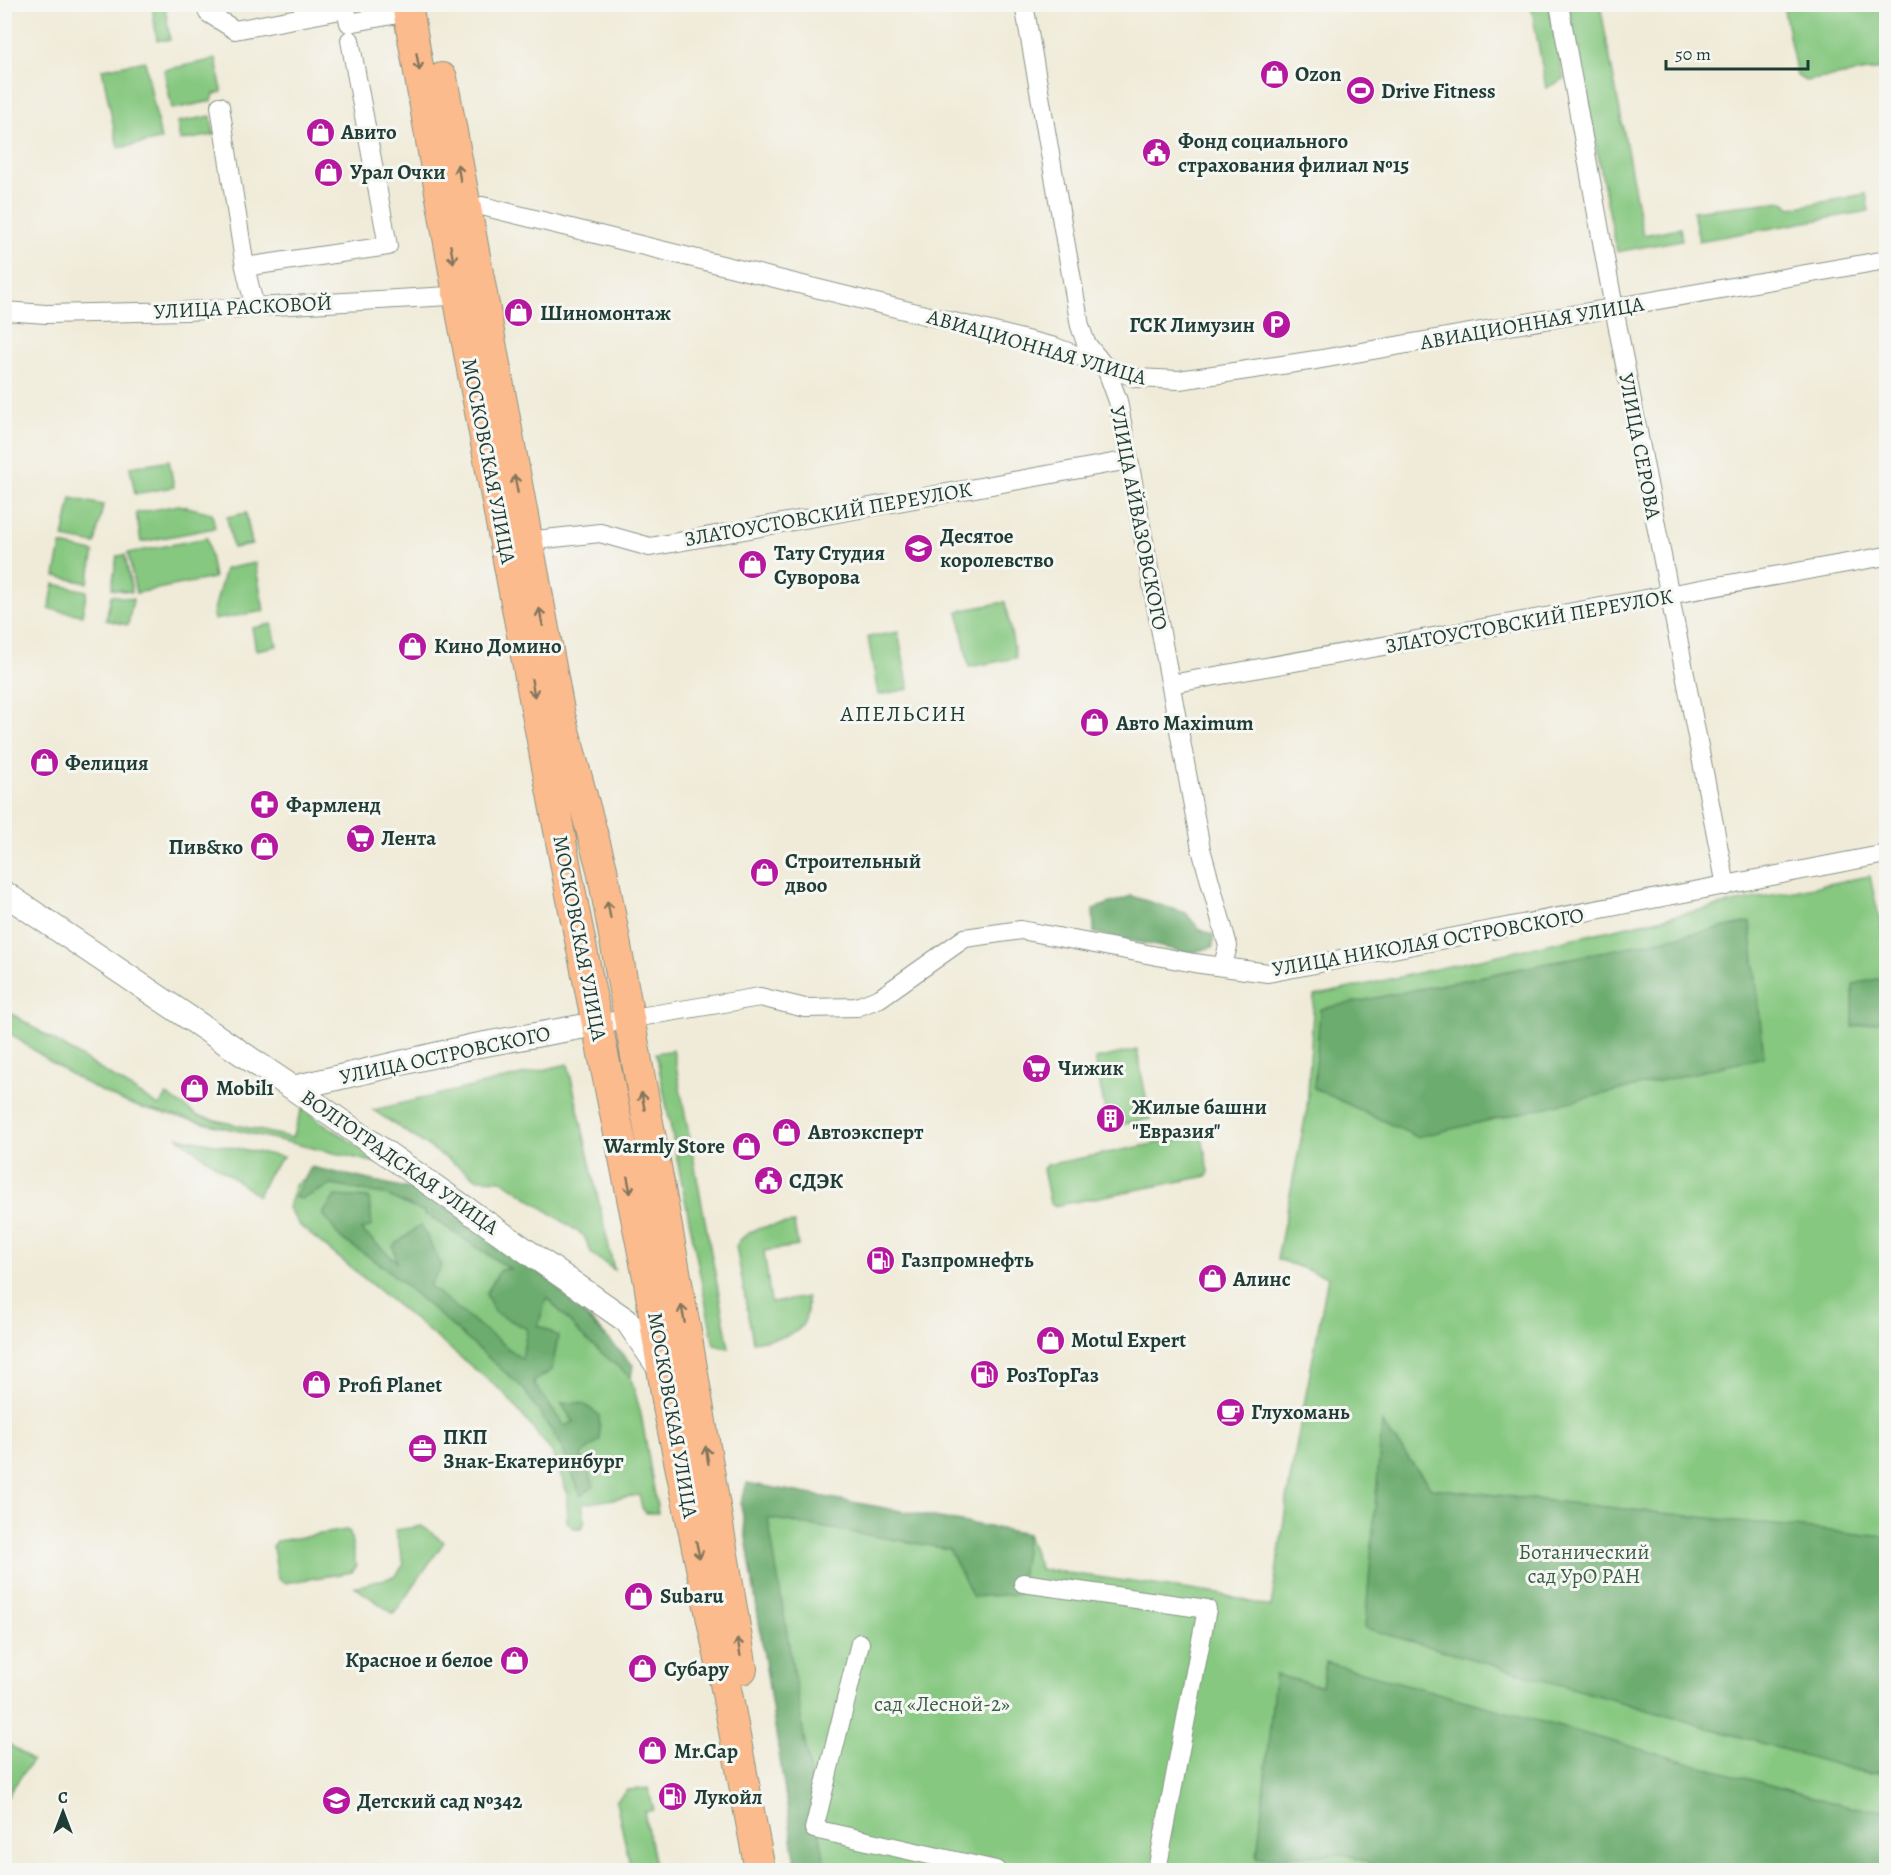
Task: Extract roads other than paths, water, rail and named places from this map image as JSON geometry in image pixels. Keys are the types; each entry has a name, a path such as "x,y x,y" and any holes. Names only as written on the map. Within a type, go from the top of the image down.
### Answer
{"main road":[{"name":"МОСКОВСКАЯ УЛИЦА","path":"415,7 470,295 597,1024 649,1282 662,1372 760,1870"},
{"name":"МОСКОВСКАЯ УЛИЦА","path":"470,295 527,541 568,753 587,809 602,869 627,1019 693,1371 777,1870"}],"street":[{"path":"206,4 208,13 235,30 302,21 346,7 349,23 415,7"},
{"name":"УЛИЦА АЙВАЗОВСКОГО","path":"1024,4 1080,326 1086,343 1106,368 1118,402 1201,849 1228,946 1222,965"},
{"name":"УЛИЦА СЕРОВА","path":"1559,4 1614,308 1726,886"},
{"path":"245,267 388,246 350,40"},
{"path":"220,106 245,267 255,308"},
{"name":"АВИАЦИОННАЯ УЛИЦА","path":"456,217 482,206 1055,347 1106,368 1152,380 1215,376 1887,260"},
{"name":"УЛИЦА РАСКОВОЙ","path":"4,311 46,314 255,308 470,295"},
{"name":"ЗЛАТОУСТОВСКИЙ ПЕРЕУЛОК","path":"527,541 600,533 650,547 1129,460"},
{"name":"ЗЛАТОУСТОВСКИЙ ПЕРЕУЛОК","path":"1171,684 1887,556"},
{"name":"УЛИЦА НИКОЛАЯ ОСТРОВСКОГО","path":"597,1024 760,997 805,1008 857,1006 880,998 965,938 1022,930 1194,963 1268,973 1887,854"},
{"name":"ВОЛГОГРАДСКАЯ УЛИЦА","path":"4,893 293,1088 627,1321 662,1372"},
{"name":"УЛИЦА ОСТРОВСКОГО","path":"293,1088 474,1046 597,1024"},
{"path":"662,1372 693,1371"},
{"path":"1023,1583 1207,1609 1157,1870"},
{"path":"860,1643 814,1829 996,1870"}],"place":[{"name":"Ozon","path":"1274,74"},
{"name":"Drive Fitness","path":"1360,91"},
{"name":"Авито","path":"320,132"},
{"name":"Фонд социального страхования филиал №15","path":"1157,153"},
{"name":"Урал Очки","path":"329,172"},
{"name":"Шиномонтаж","path":"519,313"},
{"name":"ГСК Лимузин","path":"1276,325"},
{"name":"Десятое королевство","path":"919,548"},
{"name":"Тату Студия Суворова","path":"753,565"},
{"name":"Кино Домино","path":"413,646"},
{"name":"Авто Maximum","path":"1095,723"},
{"name":"Фелиция","path":"44,763"},
{"name":"Фармленд","path":"265,805"},
{"name":"Лента","path":"360,838"},
{"name":"Пив&ко","path":"264,847"},
{"name":"Строительный двоо","path":"764,873"},
{"name":"Чижик","path":"1037,1068"},
{"name":"Mobil1","path":"195,1088"},
{"name":"Жилые башни \"Евразия\"","path":"1111,1119"},
{"name":"Автоэксперт","path":"787,1132"},
{"name":"Warmly Store","path":"746,1146"},
{"name":"СДЭК","path":"768,1181"},
{"name":"Газпромнефть","path":"880,1260"},
{"name":"Алинс","path":"1212,1279"},
{"name":"Motul Expert","path":"1050,1340"},
{"name":"РозТорГаз","path":"985,1375"},
{"name":"Profi Planet","path":"317,1385"},
{"name":"Глухомань","path":"1230,1412"},
{"name":"ПКП Знак-Екатеринбург","path":"422,1449"},
{"name":"Subaru","path":"639,1596"},
{"name":"Красное и белое","path":"514,1660"},
{"name":"Субару","path":"643,1669"},
{"name":"Mr.Cap","path":"653,1751"},
{"name":"Лукойл","path":"673,1797"},
{"name":"Детский сад №342","path":"336,1801"}],"district":[{"name":"АПЕЛЬСИН","path":"904,714"}],"park label":[{"name":"Ботанический сад УрО РАН","path":"1584,1564"},
{"name":"сад «Лесной-2»","path":"942,1704"}]}
